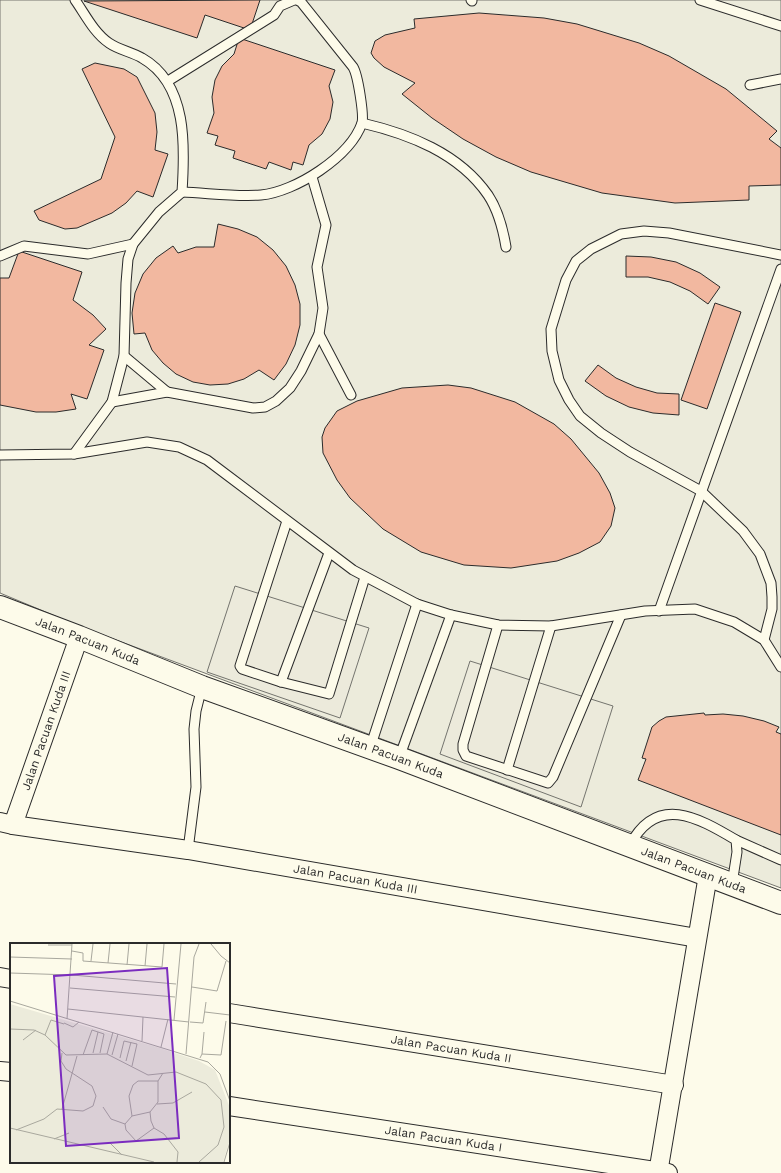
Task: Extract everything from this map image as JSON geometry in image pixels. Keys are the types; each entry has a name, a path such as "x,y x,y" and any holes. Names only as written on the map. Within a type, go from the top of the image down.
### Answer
{"main road":[{"name":"Jalan Pacuan Kuda","path":"0,607 202,687 399,758 781,903"}],"street":[{"name":"Jalan Pacuan Kuda III","path":"79,637 6,823 188,850 697,938"},
{"path":"661,1173 708,875"},
{"path":"0,977 10,979"},
{"name":"Jalan Pacuan Kuda II","path":"230,1013 674,1085"},
{"path":"0,1071 10,1072"},
{"name":"Jalan Pacuan Kuda I","path":"230,1106 661,1173"}],"lane":[{"path":"75,0 100,36 110,44 143,58 157,69 168,81 181,116 184,133 185,152 182,192"},
{"path":"168,81 274,15 280,6 294,0"},
{"path":"74,454 112,402 124,356 128,258 133,244 158,212 182,192 262,195 285,189 312,176 345,149 362,122 356,72 301,2 297,0"},
{"path":"700,0 781,26"},
{"path":"750,85 781,79"},
{"path":"362,122 394,130 418,140 444,154 458,165 488,194 502,226 506,247"},
{"path":"112,402 167,392 253,408 265,407 276,401 290,388 301,371 319,334 323,308 317,267 326,225 312,176"},
{"path":"764,640 772,609 772,597 771,583 760,554 743,531 702,491 630,452 601,433 580,416 569,400 559,380 552,351 551,329 557,305 566,280 576,261 591,249 621,234 644,231 669,233 781,255"},
{"path":"0,256 24,246 88,254 133,244"},
{"path":"660,611 781,269"},
{"path":"319,334 351,395"},
{"path":"124,356 167,392"},
{"path":"0,455 74,454 147,442 179,447 207,460 329,553 364,577 417,604 450,615 498,625 551,626 621,615 694,609 734,622 764,640 781,667"},
{"path":"287,521 240,666 242,669 324,694 330,693 364,577"},
{"path":"281,682 329,553"},
{"path":"370,748 417,604"},
{"path":"399,758 450,615"},
{"path":"498,625 462,748 466,756 545,782 552,780 621,615"},
{"path":"507,770 551,626"},
{"path":"188,850 196,787 194,729 196,711 202,687"},
{"path":"630,845 637,831 653,817 672,814 706,822 736,840 781,860"},
{"path":"732,884 737,852 736,840"}],"shaded area":[{"path":"0,0 781,0 781,888 84,628 0,593"},
{"path":"235,586 369,628 340,718 207,672"},
{"path":"470,661 613,706 581,807 440,754"}],"building":[{"path":"260,0 250,30 205,15 197,38 84,1"},
{"path":"479,13 544,18 577,24 639,43 669,56 726,89 777,131 769,139 781,148 781,185 749,186 749,200 675,203 602,193 531,172 496,157 463,139 432,118 402,94 415,83 384,67 374,58 371,53 375,41 385,35 415,28 414,19"},
{"path":"239,38 335,70 329,86 333,102 330,119 322,134 309,145 303,165 293,162 291,170 269,162 266,169 233,158 235,151 215,145 218,136 207,133 214,113 212,97 215,80 222,66 234,54"},
{"path":"95,63 124,69 137,77 155,113 157,132 155,150 168,154 153,197 137,191 126,203 112,213 77,228 65,229 39,220 34,211 101,179 115,137 82,69"},
{"path":"218,224 238,229 257,237 273,250 286,266 295,285 300,304 300,325 295,345 286,364 274,380 259,370 244,379 228,384 210,385 193,382 176,374 163,363 152,350 145,333 134,334 132,313 135,293 143,274 156,258 173,246 178,253 196,247 214,247"},
{"path":"19,251 82,272 73,300 93,315 106,329 89,345 104,350 87,399 71,394 76,409 56,412 36,412 0,405 0,278 9,278"},
{"path":"626,256 651,257 676,262 700,273 720,287 708,304 690,291 670,282 648,277 626,277"},
{"path":"715,303 741,312 707,409 681,400"},
{"path":"598,365 616,378 636,387 657,393 679,394 679,415 653,413 629,407 606,396 585,381"},
{"path":"448,385 471,388 515,402 554,424 571,439 599,473 610,493 615,508 611,526 600,542 579,553 557,561 511,568 464,565 421,552 383,529 350,498 337,480 323,453 322,437 325,428 337,411 357,401 402,388"},
{"path":"704,713 705,715 723,714 743,716 764,721 779,727 776,732 781,734 781,835 638,780 646,759 642,758 652,727 666,717"}]}
